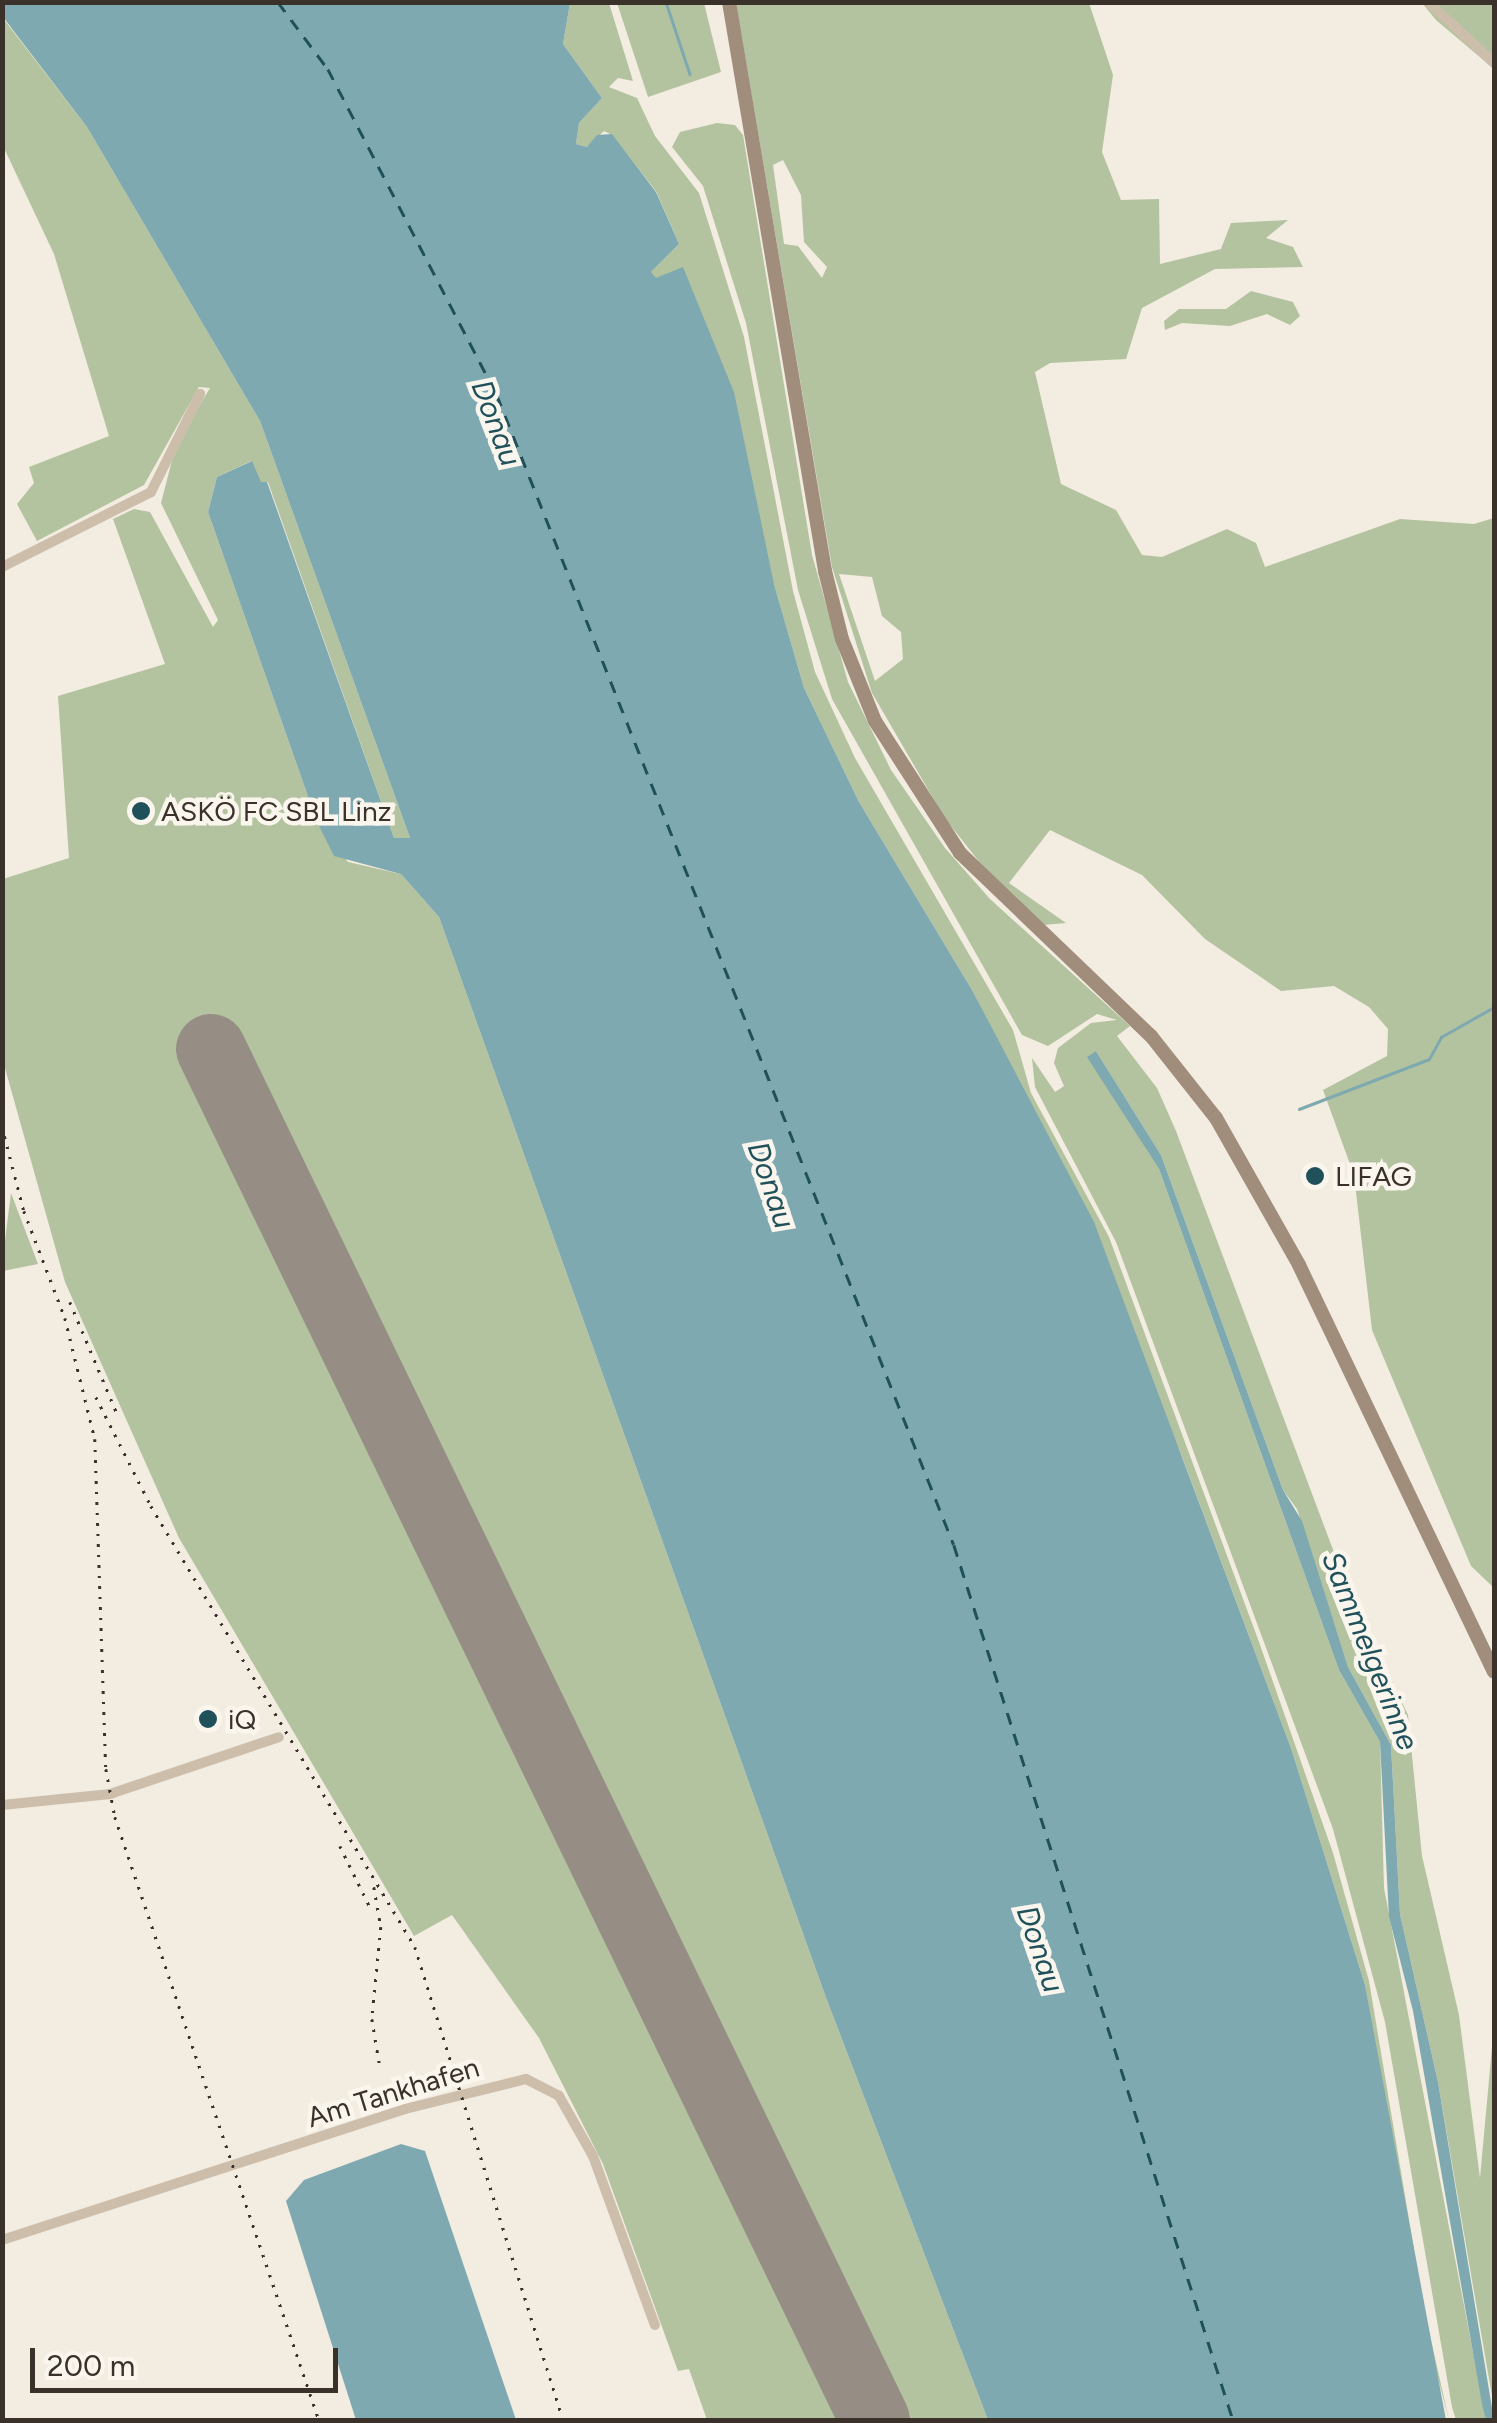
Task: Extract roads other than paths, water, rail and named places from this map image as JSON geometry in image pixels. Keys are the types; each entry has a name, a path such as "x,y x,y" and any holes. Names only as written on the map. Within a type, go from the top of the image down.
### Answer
{"main road":[{"path":"729,2 824,570 869,708 905,776 960,853 1151,1036 1216,1118 1299,1265 1494,1672"}],"street":[{"path":"1428,2 1494,63"},
{"path":"2,567 151,492 200,394"},
{"path":"2,1804 110,1794 280,1737"},
{"name":"Am Tankhafen","path":"2,2240 406,2109 526,2079 558,2096 592,2156 654,2325"}],"water":[{"name":"Donau","path":"2,3 570,3 563,44 602,98 579,123 576,144 587,147 597,135 612,134 656,192 679,244 651,272 656,278 683,267 734,392 774,584 804,688 859,802 972,990 1094,1222 1292,1751 1365,1985 1446,2420 988,2420 825,1995 439,917 401,874 334,856 317,822 208,512 217,477 252,461 261,482 267,482 394,838 410,838 260,421 87,127 3,17"},
{"path":"1096,1051 1161,1155 1283,1490 1302,1521 1348,1667 1391,1745 1400,1914 1438,2082 1494,2420 1486,2420 1482,2404 1413,2011 1389,1917 1380,1742 1339,1670 1159,1169 1087,1057"},
{"path":"401,2144 425,2151 516,2420 356,2420 286,2201 304,2180"}],"waterway":[{"path":"666,2 690,74"},
{"path":"1299,1109 1429,1059 1441,1037 1494,1007"}],"railway":[{"path":"2,1126 24,1211 65,1318 95,1439 106,1769 115,1817 319,2420"},
{"path":"70,1302 117,1413"},
{"path":"96,1397 151,1506 415,1947 563,2420"},
{"path":"340,1846 369,1905"},
{"path":"374,1887 381,1927 372,2019 380,2067"}],"place":[{"name":"ASKÖ FC SBL Linz","path":"141,811"},
{"name":"LIFAG","path":"1315,1176"},
{"name":"iQ","path":"208,1719"}],"water label":[{"name":"Sammelgerinne","path":"1370,1651"}]}
